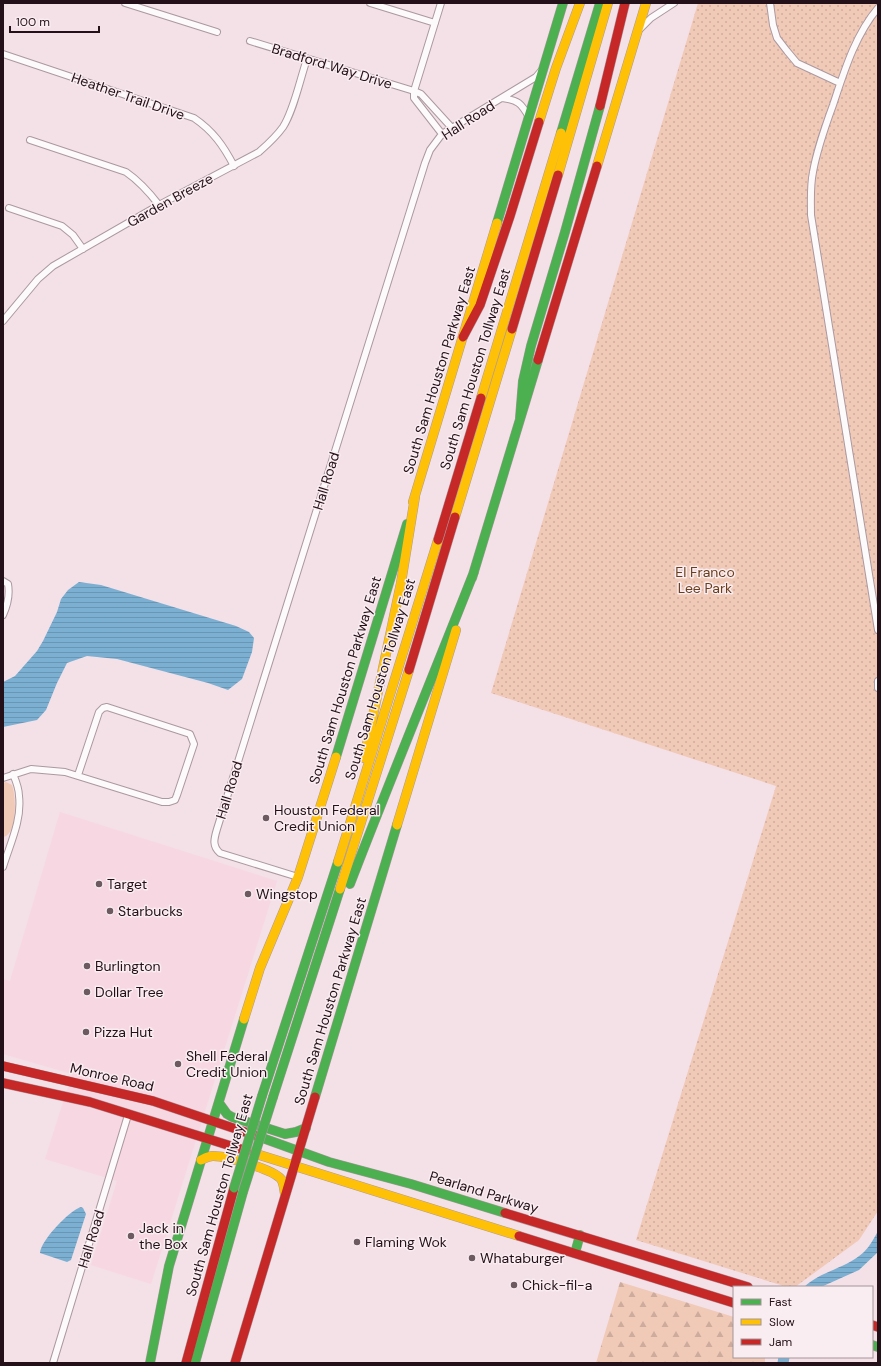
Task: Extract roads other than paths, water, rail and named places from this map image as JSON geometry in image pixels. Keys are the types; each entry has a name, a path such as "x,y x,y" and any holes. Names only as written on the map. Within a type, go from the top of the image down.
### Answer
{"main road":[{"name":"South Sam Houston Parkway East","path":"150,1363 169,1266 201,1160 260,968 298,877 324,797 563,3"},
{"path":"463,337 480,305 510,216 556,68 580,3"},
{"name":"South Sam Houston Tollway East","path":"197,1342 234,1188 416,613 600,3"},
{"name":"South Sam Houston Tollway East","path":"197,1342 243,1192 334,912 425,620 608,3"},
{"path":"520,418 523,381 531,346 607,82 625,3"},
{"name":"South Sam Houston Parkway East","path":"235,1363 646,3"},
{"path":"354,811 373,712 401,583 415,497"},
{"path":"334,912 349,886 474,572"},
{"name":"Monroe Road","path":"3,1066 153,1101 214,1121"},
{"name":"Monroe Road","path":"3,1083 90,1102 128,1115 208,1138"},
{"path":"90,1102 93,1087"},
{"path":"219,1103 227,1114 232,1117 285,1134 306,1128"},
{"name":"Pearland Parkway","path":"214,1121 282,1144 299,1152 355,1170 411,1184 745,1286"},
{"path":"208,1138 294,1167 733,1303"},
{"path":"201,1160 211,1156 220,1156 268,1171 279,1177 283,1183 285,1195"},
{"path":"444,1213 449,1196"},
{"path":"575,1253 580,1235"},
{"path":"185,1363 197,1342"},
{"path":"196,1363 197,1342"}],"street":[{"path":"125,3 217,32"},
{"path":"370,3 435,23"},
{"path":"441,3 414,90 414,98 442,134"},
{"path":"635,38 645,23 674,3"},
{"path":"770,3 773,25 777,38 797,63 840,83"},
{"path":"878,8 868,21 855,47 840,83 817,150 812,174 811,215 878,630"},
{"name":"Bradford Way Drive","path":"250,41 306,59 414,90"},
{"name":"Heather Trail Drive","path":"3,54 194,118 220,140 234,166"},
{"name":"Garden Breeze","path":"3,321 38,279 53,266 259,152 272,140 284,125 290,111 306,59"},
{"path":"502,98 536,77 544,69"},
{"path":"414,90 421,94 452,128"},
{"name":"Hall Road","path":"298,877 220,853 215,849 215,836 430,150 442,134 502,98 516,101 523,107 529,117"},
{"path":"30,140 126,172 139,181 151,194 159,206"},
{"path":"9,208 62,226 73,235 83,249"},
{"path":"3,615 7,607 10,593 6,582"},
{"path":"878,681 878,688"},
{"path":"3,778 31,769 65,772 162,802 169,802 175,800 194,744 190,734 107,707 103,708 99,712 78,776"},
{"path":"3,867 17,822 19,809 19,795 13,774"},
{"path":"3,841 10,844"},
{"name":"Hall Road","path":"53,1363 128,1115"}],"water":[{"path":"79,582 101,585 236,626 249,632 254,638 252,652 242,679 228,690 208,683 117,659 87,656 67,663 46,710 37,720 3,727 3,682 15,676 37,651 57,612 61,599 68,590"},
{"path":"81,1207 86,1214 71,1260 67,1262 40,1253 45,1241 56,1227 70,1214"},
{"path":"878,1231 878,1252 859,1270 823,1286 805,1286 818,1277 850,1262 864,1252"}],"waterway":[{"path":"783,1363 784,1358"}],"place":[{"name":"Houston Federal Credit Union","path":"266,818"},
{"name":"Target","path":"99,884"},
{"name":"Wingstop","path":"248,894"},
{"name":"Starbucks","path":"110,911"},
{"name":"Burlington","path":"87,966"},
{"name":"Dollar Tree","path":"87,992"},
{"name":"Pizza Hut","path":"86,1032"},
{"name":"Shell Federal Credit Union","path":"178,1064"},
{"name":"Jack in the Box","path":"131,1236"},
{"name":"Flaming Wok","path":"357,1242"},
{"name":"Whataburger","path":"472,1258"},
{"name":"Chick-fil-a","path":"514,1285"}],"park label":[{"name":"El Franco Lee Park","path":"705,580"}]}
